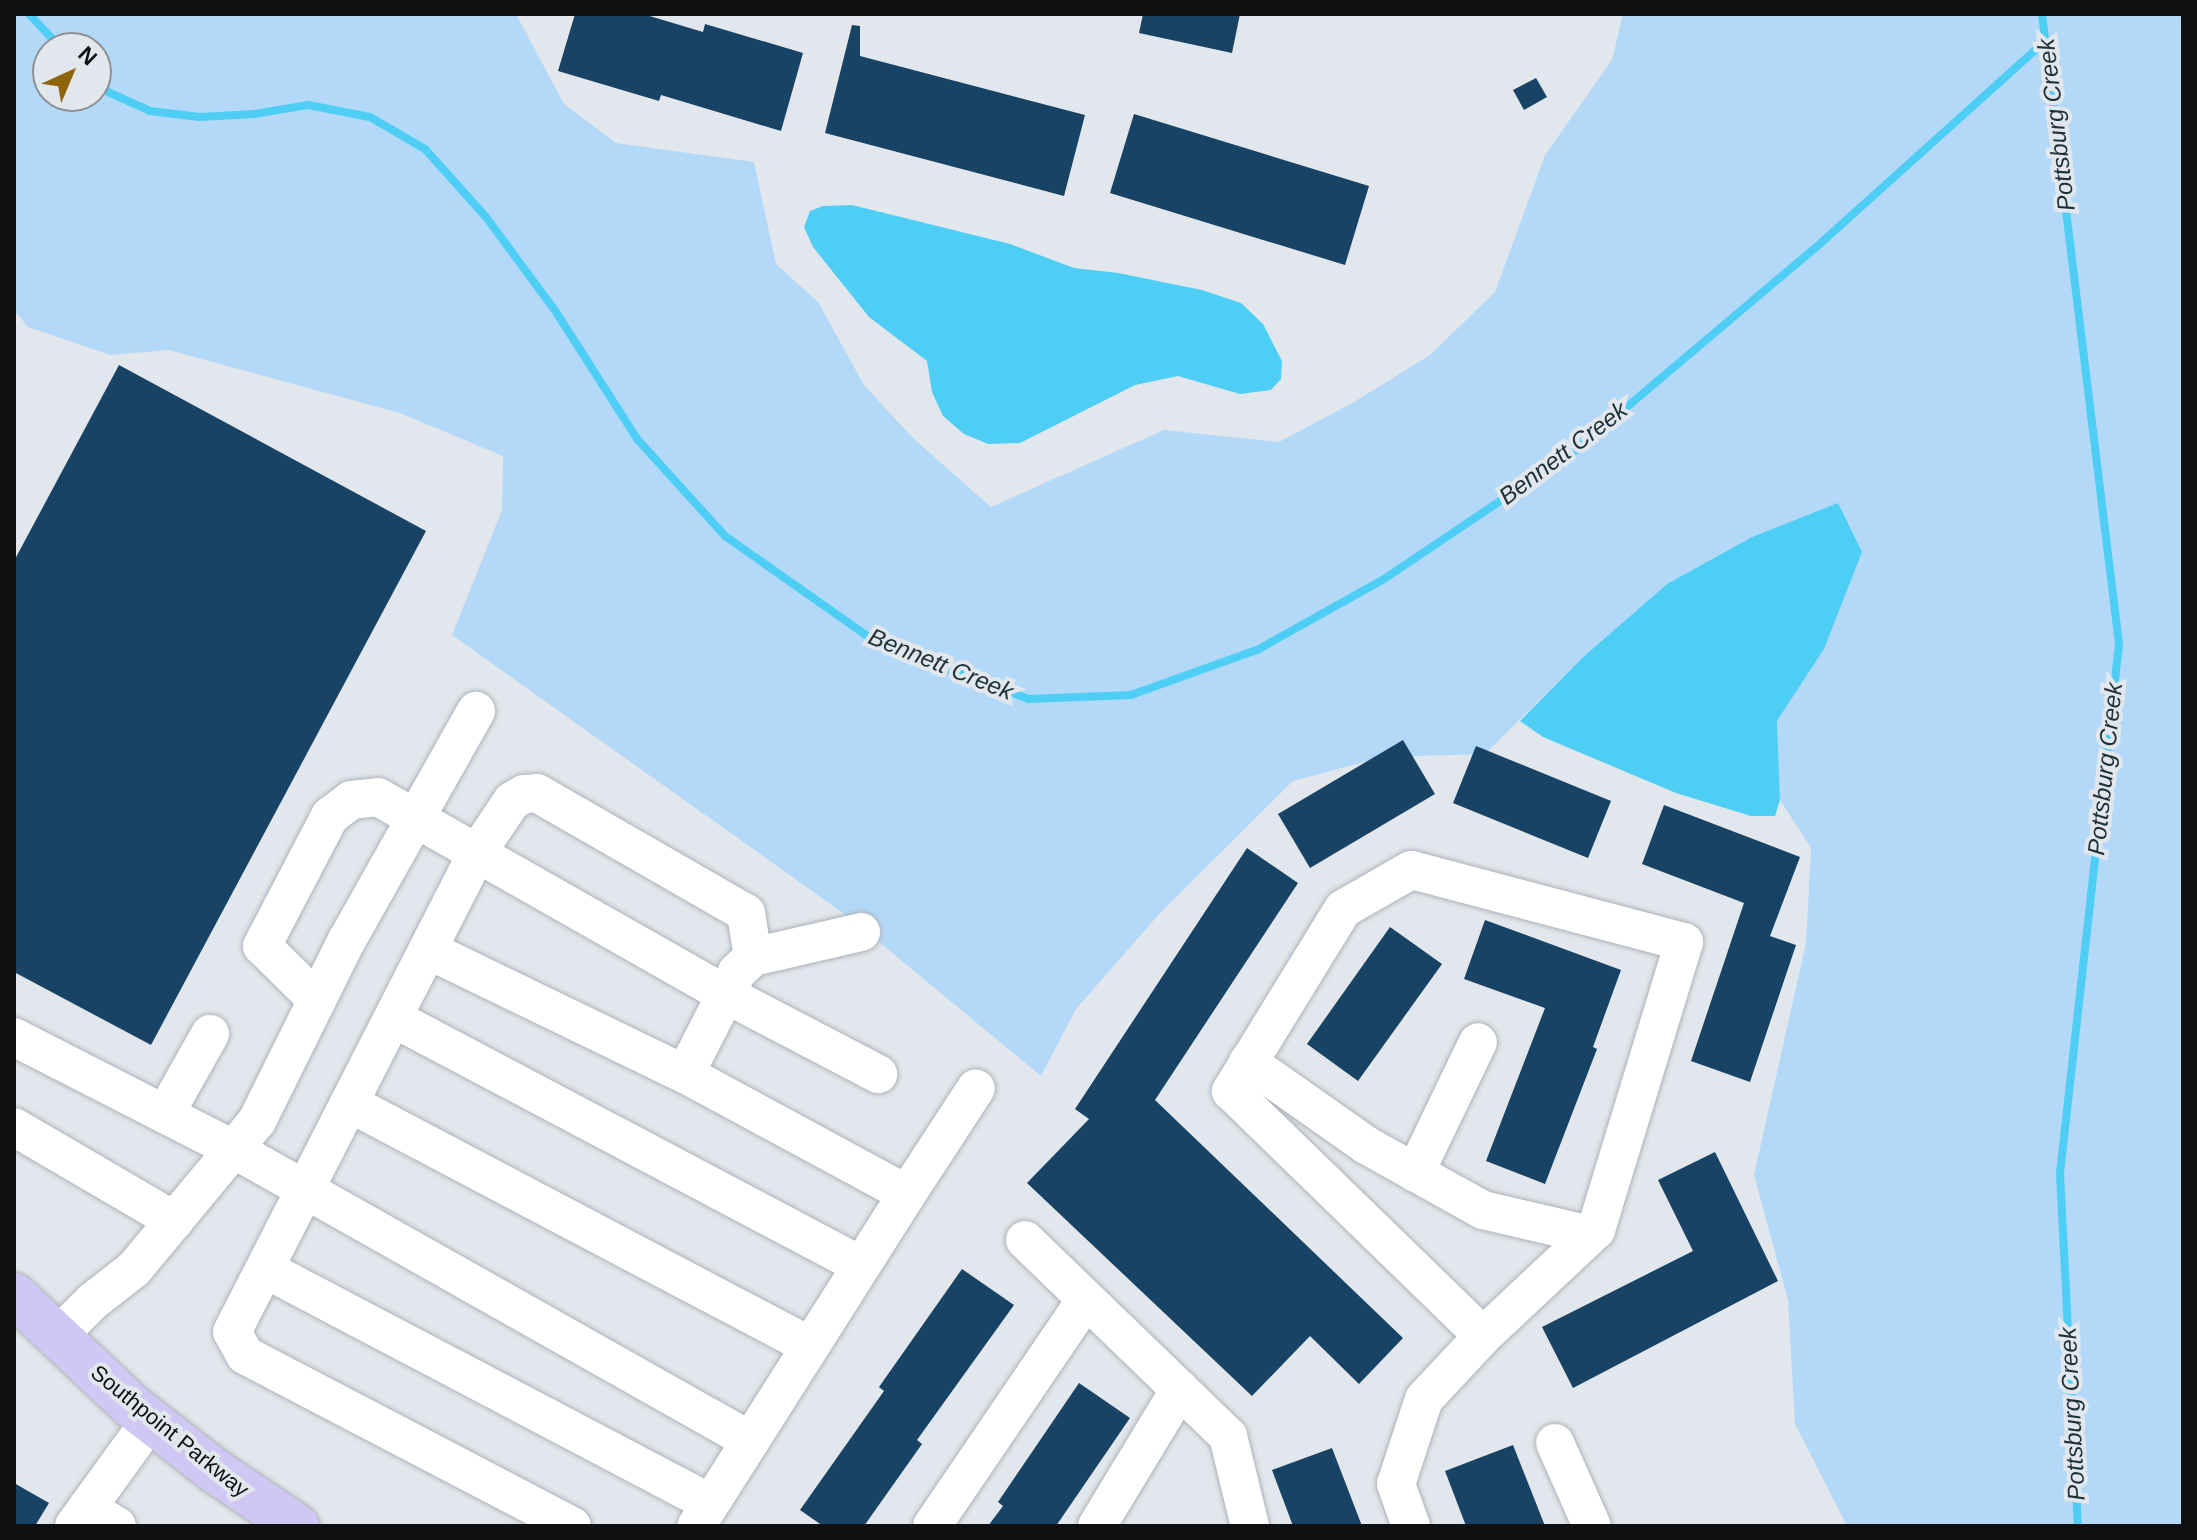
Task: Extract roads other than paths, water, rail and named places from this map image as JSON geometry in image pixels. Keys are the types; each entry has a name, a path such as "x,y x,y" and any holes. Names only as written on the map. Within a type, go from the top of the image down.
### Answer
{"main road":[{"name":"Southpoint Parkway","path":"14,1295 150,1421 215,1471 297,1526"}],"lane":[{"path":"57,1337 93,1301 134,1269 257,1121 317,1000 476,711"},
{"path":"572,1526 245,1355 232,1332 477,853 512,801 524,794 537,793 746,913 753,957"},
{"path":"317,1000 262,946 330,816 351,800 378,797 725,994 878,1074"},
{"path":"1411,1526 1396,1484 1424,1399 1483,1336 1596,1230 1684,942 1411,870 1343,909 1231,1091 1483,1336"},
{"path":"685,1074 737,972 753,957 861,932"},
{"path":"428,950 685,1074 907,1194"},
{"path":"393,1018 860,1265"},
{"path":"165,1114 210,1034"},
{"path":"14,1037 235,1150 751,1441"},
{"path":"1415,1173 1478,1042"},
{"path":"1248,1062 1366,1145 1483,1210 1590,1235"},
{"path":"265,1269 703,1515 976,1088"},
{"path":"349,1103 810,1346"},
{"path":"14,1127 175,1221"},
{"path":"1025,1240 1228,1436 1250,1526"},
{"path":"932,1526 1086,1299"},
{"path":"1097,1526 1180,1389"},
{"path":"93,1520 150,1421"},
{"path":"1555,1443 1592,1526"}],"water":[{"path":"852,205 1010,244 1074,268 1118,273 1202,290 1241,303 1263,324 1282,361 1281,379 1271,390 1240,394 1178,376 1135,385 1020,443 988,444 964,434 943,416 932,392 927,361 869,317 813,247 804,227 810,211 823,206"},
{"path":"1838,503 1862,552 1824,649 1777,721 1780,800 1775,816 1751,816 1676,793 1543,737 1520,721 1582,658 1667,584 1752,537"}],"waterway":[{"name":"Bennett Creek","path":"29,14 46,32"},
{"name":"Pottsburg Creek","path":"2042,14 2119,644 2060,1173 2078,1526"},
{"name":"Bennett Creek","path":"112,94 150,111 200,117 254,114 308,105 370,117 425,149 486,217 556,312 638,440 725,536 877,643 1029,699 1131,695 1257,650 1384,579 1576,450 1823,241 2046,40"}]}
